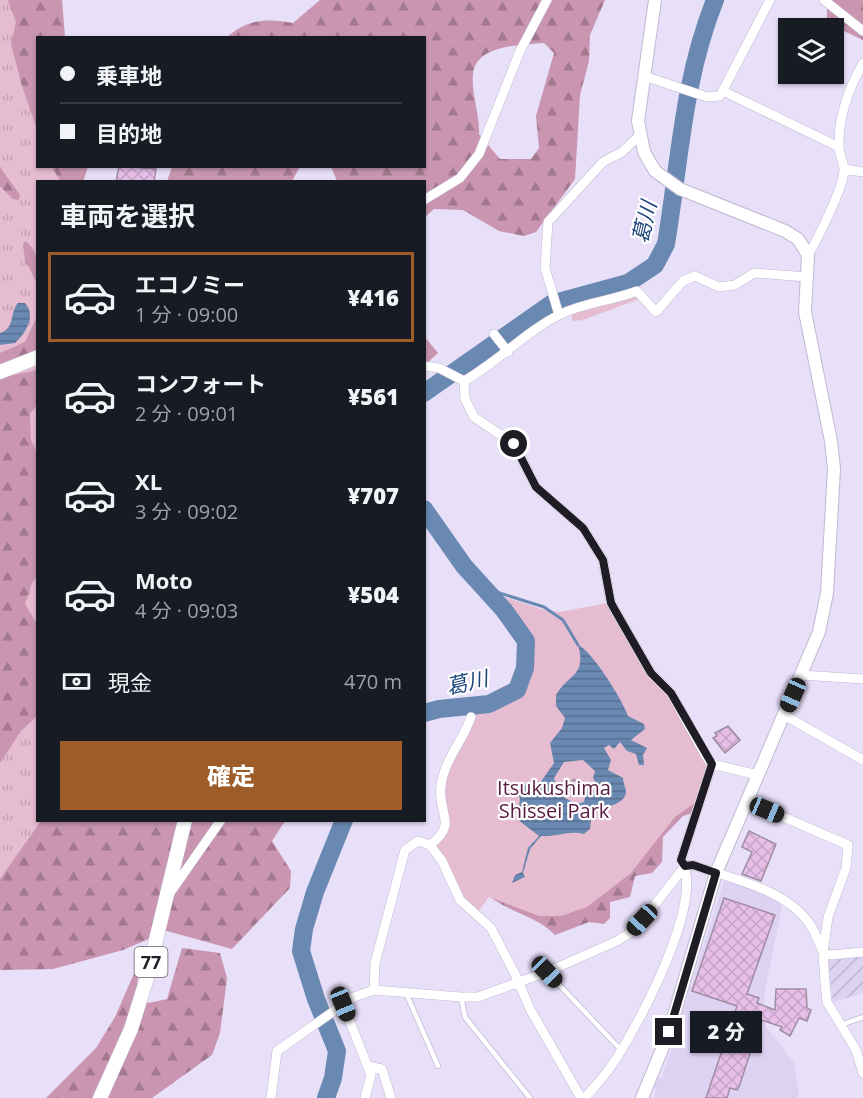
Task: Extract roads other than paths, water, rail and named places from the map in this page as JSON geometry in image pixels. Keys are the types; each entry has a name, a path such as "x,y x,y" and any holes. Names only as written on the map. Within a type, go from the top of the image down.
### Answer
{"main road":[{"path":"0,372 36,358"},
{"name":"77","path":"100,1098 131,1029 168,895 185,822"}],"street":[{"path":"426,199 460,178 480,154 520,51 548,0"},
{"path":"655,0 644,76 639,136 649,161 664,179 680,189 785,231 798,239 807,255"},
{"path":"644,76 696,94 720,96 770,0"},
{"path":"824,0 863,31"},
{"path":"642,1098 669,1032 716,873 802,675 825,615 834,469 831,441 805,312 807,255 837,193 844,169 839,147 844,108 858,81 863,63"},
{"path":"723,91 839,147"},
{"path":"558,313 545,268 548,222 603,162 622,152 639,136"},
{"path":"844,169 863,172"},
{"path":"461,380 508,352 558,313 595,301 614,300 637,291 656,312 683,282 694,276 719,287 735,285 754,273 807,277"},
{"path":"494,334 508,352"},
{"path":"426,366 442,370 461,380"},
{"path":"461,380 470,411 514,444 536,487 583,528 603,560 611,603 651,673 671,693 712,764 758,775"},
{"path":"802,675 863,679"},
{"path":"784,715 863,760"},
{"path":"430,845 444,834 447,826 441,786 453,748 466,733 471,717"},
{"path":"374,990 375,963 405,850 418,842 430,845 442,861 460,900 490,928 530,1010 583,1098 621,1050 656,987 672,946 686,900 685,866 681,860 712,764"},
{"path":"747,801 848,845 846,868 828,917 823,952 827,1002 856,1050 863,1072"},
{"path":"168,895 220,822"},
{"path":"271,1098 277,1050 354,997 374,990 461,998 478,996 547,972 630,933 685,866 693,865 760,889 789,904 810,924 823,952 831,955 863,952"},
{"path":"343,1004 368,1066 370,1084 365,1098"},
{"path":"368,1066 381,1069 391,1065"},
{"path":"381,1069 391,1098"}],"lane":[{"path":"547,972 621,1050"},
{"path":"406,993 438,1066"},
{"path":"461,998 465,1017 530,1098"},
{"path":"841,1025 863,1017"}],"water":[{"path":"18,303 25,303 28,308 30,319 28,324 15,343 0,345 0,333 8,328"},
{"path":"578,645 591,656 606,676 628,716 644,724 645,729 631,740 647,748 643,755 644,765 639,765 636,754 627,751 620,742 614,749 609,745 604,748 611,760 608,770 623,778 625,797 617,803 596,810 591,819 590,829 584,834 541,836 530,849 523,873 525,877 512,883 515,875 522,872 528,848 539,836 517,819 520,799 514,783 533,787 540,783 554,763 550,743 562,728 565,718 556,706 556,695 578,669 580,655","holes":["583,760 595,771 593,778 596,784 594,789 587,789 584,802 576,804 558,794 554,778 564,762"]}],"waterway":[{"name":"葛川","path":"426,392 551,304 628,283 655,265 666,244 689,90 704,30 715,0"},
{"name":"葛川","path":"426,512 464,566 504,610 526,641 525,668 517,690 489,704 426,712"},
{"path":"484,588 544,607 563,620 578,645"},
{"name":"葛川","path":"326,1098 333,1078 337,1051 316,999 301,951 304,929 315,892 343,822"}],"park label":[{"name":"Itsukushima Shissei Park","path":"554,798"}]}
